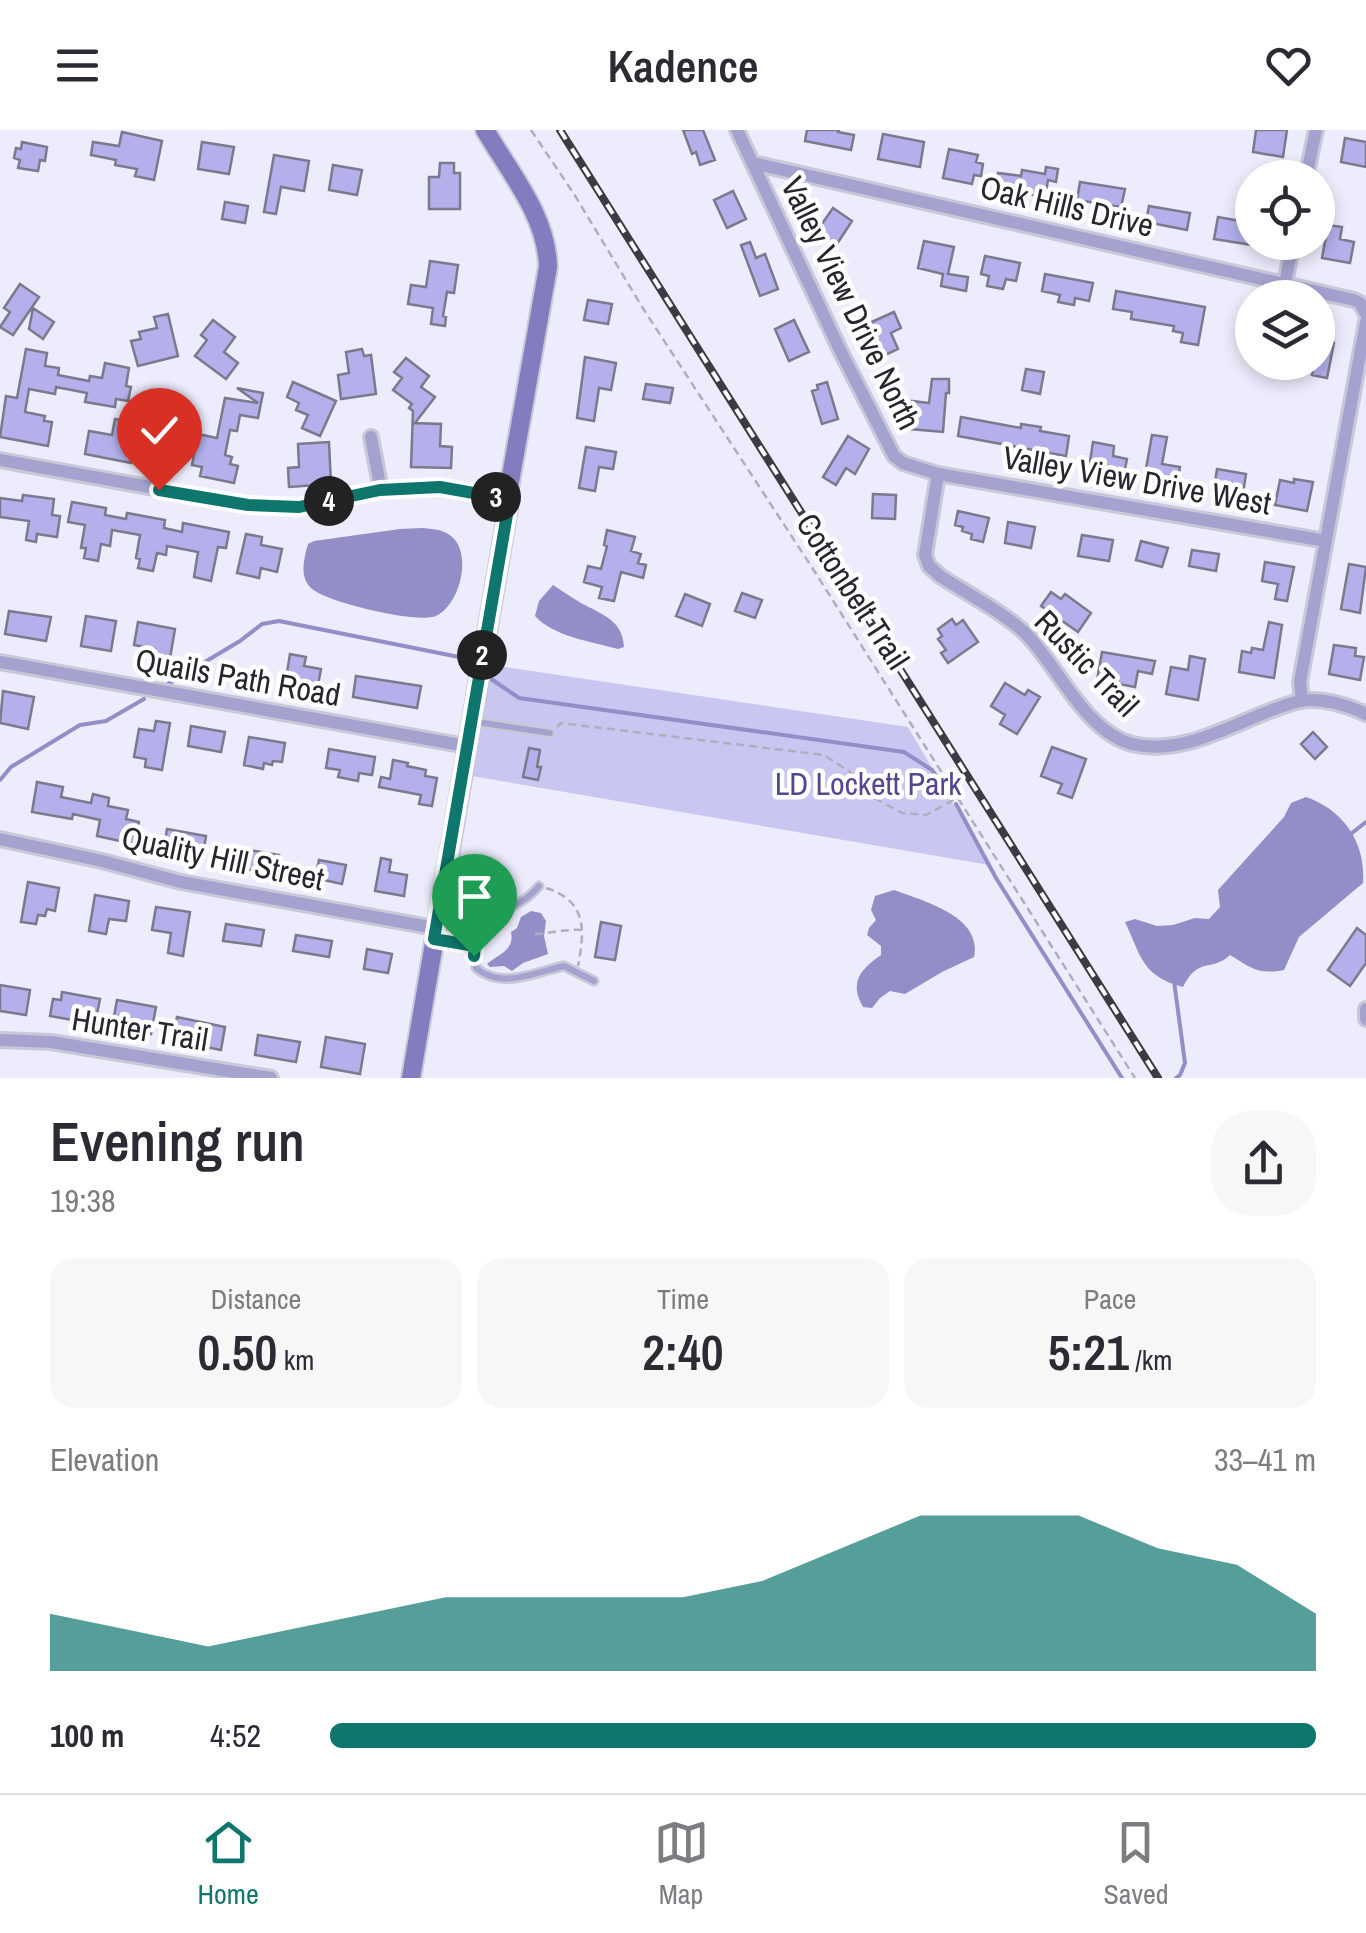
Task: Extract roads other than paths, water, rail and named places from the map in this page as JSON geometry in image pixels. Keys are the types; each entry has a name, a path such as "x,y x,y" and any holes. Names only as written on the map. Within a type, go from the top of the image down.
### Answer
{"main road":[{"path":"410,1078 544,298 547,248 540,223 484,130"}],"street":[{"name":"Valley View Drive North","path":"738,130 894,456 903,463 938,474"},
{"path":"1310,160 1316,130"},
{"name":"Oak Hills Drive","path":"753,163 1267,280"},
{"name":"Oak Hills Drive","path":"1335,296 1354,300 1366,312"},
{"path":"1302,701 1300,682 1366,322"},
{"path":"159,490 176,402"},
{"path":"370,437 380,490"},
{"path":"0,460 248,505 299,507 380,490 440,487 507,499"},
{"name":"Valley View Drive West","path":"938,474 1326,540"},
{"name":"Rustic Trail","path":"938,474 924,555 929,566 1026,634 1107,732 1128,743 1177,746 1302,701 1339,704 1366,714"},
{"name":"Quails Path Road","path":"0,662 466,746"},
{"name":"Quality Hill Street","path":"0,839 181,882 435,934"},
{"path":"1366,1009 1366,1019"},
{"name":"Hunter Trail","path":"0,1040 51,1042 271,1078"}],"lane":[{"path":"470,721 550,734"},
{"path":"540,886 523,903 494,920 475,946 476,968 490,977 522,978 564,966 594,981"},
{"path":"435,934 475,946"}],"waterway":[{"path":"168,684 262,624 279,621 464,658"},
{"path":"491,679 519,698 904,752 932,770 949,794"},
{"path":"0,780 11,767 80,725 106,721 144,699"},
{"path":"956,804 996,878 1122,1078"},
{"path":"1352,833 1366,822"},
{"path":"1174,981 1185,1063 1176,1078"}],"railway":[{"path":"560,130 1158,1078"}],"park label":[{"name":"LD Lockett Park","path":"868,783"}]}
